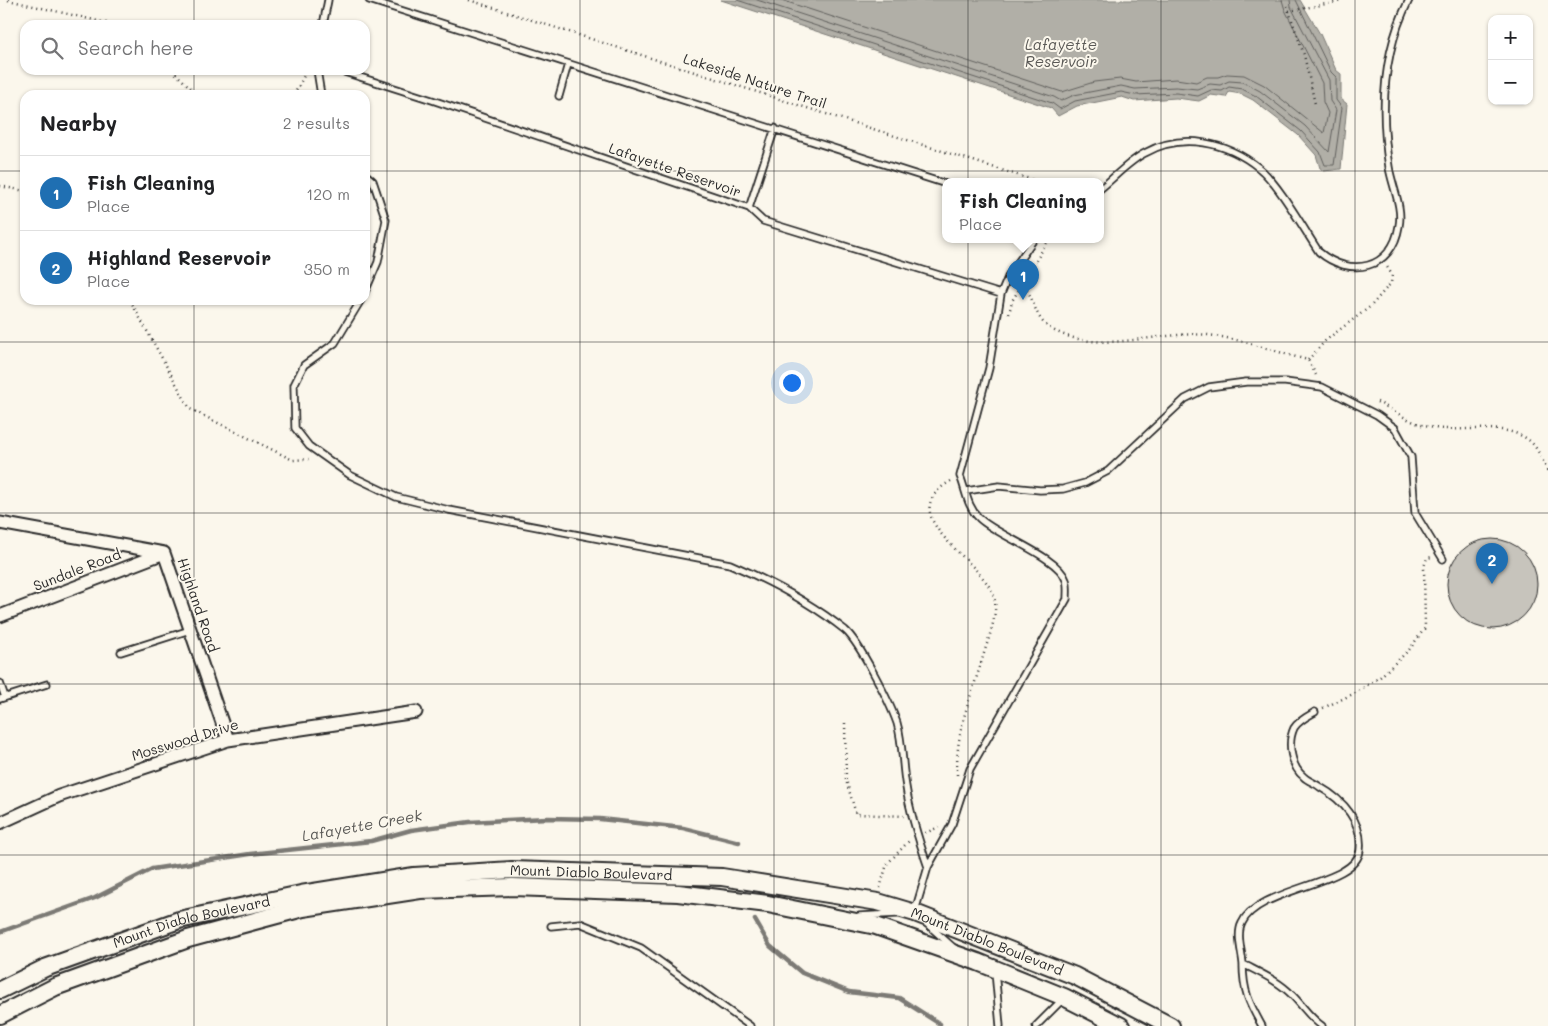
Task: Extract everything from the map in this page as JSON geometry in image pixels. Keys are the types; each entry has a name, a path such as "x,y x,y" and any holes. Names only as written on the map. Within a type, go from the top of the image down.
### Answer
{"main road":[{"name":"Mount Diablo Boulevard","path":"0,990 45,968 179,920 301,894 414,876 512,870 722,877 878,902 915,913 1075,976 1171,1026"},
{"name":"Mount Diablo Boulevard","path":"0,1016 55,987 188,939 303,908 420,890 513,887 678,893 768,904 876,926 965,957 1064,997 1121,1026"}],"street":[{"name":"Highland Road","path":"0,523 164,553 228,740"},
{"name":"Sundale Road","path":"0,616 164,553"},
{"name":"Mosswood Drive","path":"0,823 59,796 228,740 416,712"}],"lane":[{"path":"324,20 328,0"},
{"path":"369,0 942,183"},
{"path":"1104,185 1145,153 1169,143 1191,141 1213,144 1228,149 1260,169 1319,252 1329,260 1337,265 1356,268 1376,262 1385,255 1397,236 1400,226 1400,213 1386,152 1384,112 1386,72 1396,29 1409,0"},
{"path":"559,96 568,64"},
{"path":"318,75 320,90"},
{"name":"Lafayette Reservoir","path":"354,75 749,208 763,221 1001,294"},
{"path":"749,208 775,128"},
{"path":"370,178 373,181 386,220 378,262 370,280"},
{"path":"915,913 928,868 952,824 970,769 1067,599 1066,580 1053,564 979,518 970,506 960,476 989,368 1001,294 1008,277 1031,243"},
{"path":"358,305 335,343 304,365 294,385 295,428 310,446 350,475 396,497 449,510 730,564 774,582 846,631 861,653 897,723 906,787 928,868"},
{"path":"966,490 999,486 1040,490 1063,489 1085,483 1108,471 1185,399 1209,387 1246,382 1285,382 1322,387 1368,410 1395,428 1411,457 1415,513 1418,523 1442,557"},
{"path":"122,652 190,630"},
{"path":"0,683 3,698 48,684"},
{"path":"1262,1026 1243,986 1240,934 1242,922 1250,913 1280,894 1324,880 1344,871 1355,863 1360,853 1358,830 1342,803 1304,778 1293,762 1291,745 1294,728 1315,712"},
{"path":"833,917 915,913 965,957"},
{"path":"551,926 580,923 641,948 750,1026"},
{"path":"1243,964 1278,983 1293,996 1308,1016 1322,1026"},
{"path":"995,969 1000,1026"},
{"path":"1036,1026 1064,997"}],"path":[{"path":"8,0 94,20"},
{"name":"Lakeside Nature Trail","path":"469,0 1027,178"},
{"path":"1289,11 1342,1"},
{"path":"1288,6 1304,55 1315,104"},
{"path":"177,75 193,90"},
{"path":"297,90 304,75"},
{"path":"0,186 20,190"},
{"path":"1008,320 1012,301 1047,243"},
{"path":"1308,360 1326,340 1371,306 1391,283 1392,275 1386,265 1385,255"},
{"path":"133,305 190,408 293,460 326,458"},
{"path":"956,784 959,741 992,626 995,600 986,584 942,533 929,512 929,500 936,490 960,476"},
{"path":"1315,712 1364,688 1380,677 1409,650 1425,628 1424,567 1427,558 1442,557"},
{"path":"845,723 846,780 856,814 913,816"},
{"path":"878,902 883,873 887,864 904,845 944,823"}],"water":[{"name":"Lafayette Reservoir","path":"721,0 1300,0 1320,34 1336,70 1341,74 1341,99 1347,104 1341,169 1324,171 1320,168 1316,155 1298,135 1253,100 1241,94 1229,92 1226,97 1211,95 1199,101 1176,98 1134,101 1122,97 1077,106 1058,116 1051,108"}],"building":[{"path":"1492,539 1509,543 1524,552 1533,567 1537,584 1533,601 1524,616 1509,625 1492,629 1475,625 1460,616 1451,601 1447,584 1451,567 1460,552 1475,543"}],"waterway":[{"name":"Lafayette Creek","path":"0,932 95,898 152,869 250,854 371,841 411,830 470,822 547,818 600,819 683,828 739,842"},
{"name":"Lafayette Creek","path":"755,920 770,946 802,973 849,992 899,998 940,1024"}],"place":[{"name":"Fish Cleaning","path":"1023,300"},
{"name":"Highland Reservoir","path":"1492,584"}]}
